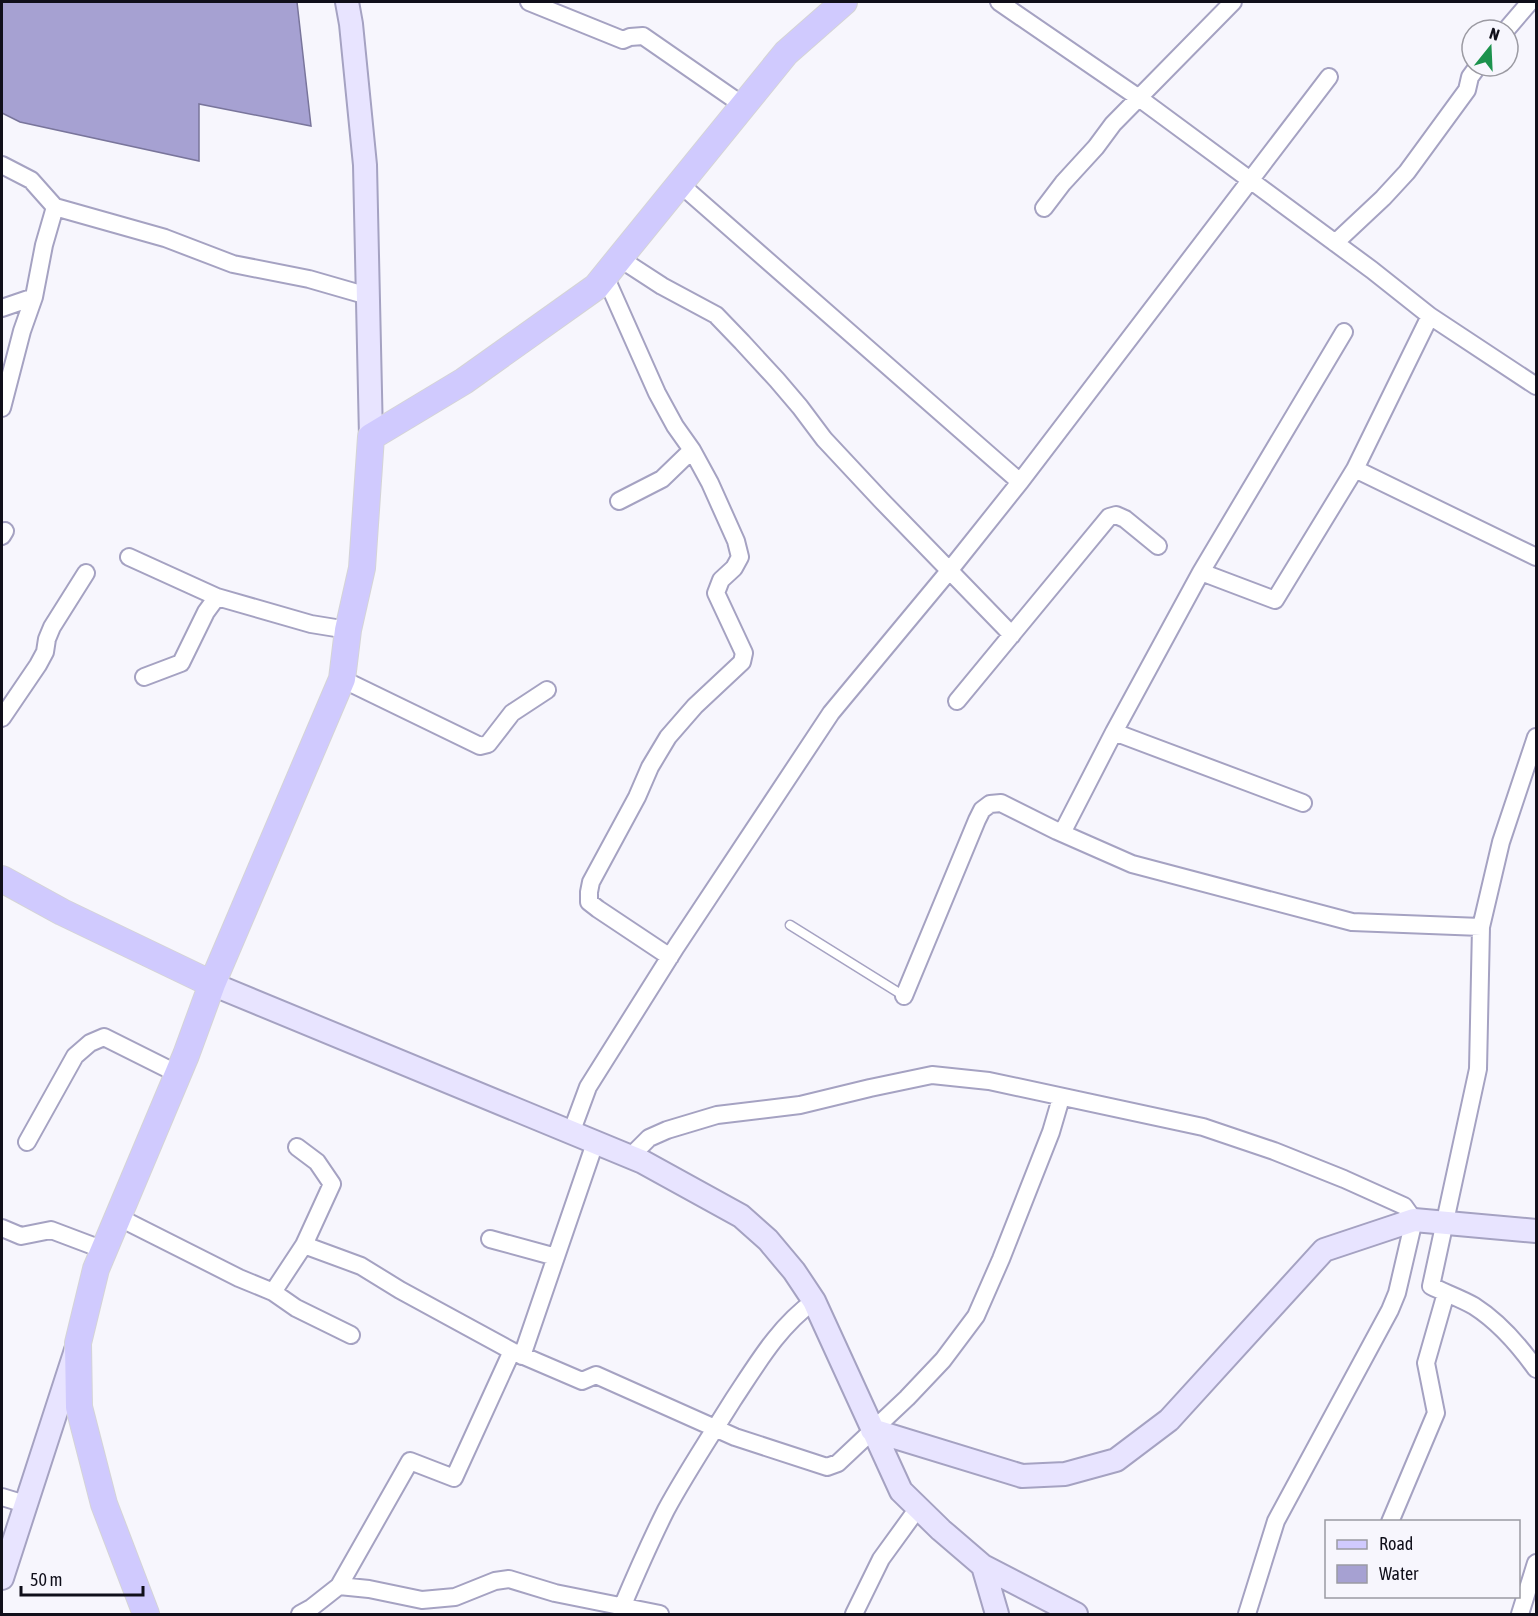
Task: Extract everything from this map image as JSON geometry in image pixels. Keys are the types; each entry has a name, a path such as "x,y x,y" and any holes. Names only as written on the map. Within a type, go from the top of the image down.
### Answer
{"main road":[{"path":"2,1578 78,1343 96,1269 178,1074 212,984 342,679 348,630 362,568 371,437 365,165 347,2"},
{"path":"371,437 464,381 596,287 786,53 844,2"},
{"path":"2,879 62,912 212,984 630,1157 702,1193 741,1216 794,1270 814,1301 901,1491 940,1530 983,1566 1076,1614"},
{"path":"872,1430 1022,1476 1065,1474 1116,1460 1169,1420 1324,1250 1414,1220 1536,1231"},
{"path":"78,1343 79,1407 104,1504 146,1614"},
{"path":"983,1566 997,1614"}],"street":[{"path":"529,2 623,40 630,36 643,36 744,106"},
{"path":"999,2 1139,98 1430,316 1536,386"},
{"path":"1044,208 1113,124 1233,2"},
{"path":"1516,18 1530,2"},
{"path":"571,1132 588,1087 670,957 831,713 1020,482 1329,77"},
{"path":"1335,243 1407,172 1467,90 1470,78"},
{"path":"2,165 31,180 55,207 165,238 233,264 309,279 368,296"},
{"path":"680,184 1020,482"},
{"path":"2,408 22,331 34,297 44,245 55,207"},
{"path":"612,267 657,393 715,492 740,556 734,568 721,580 716,593 744,653 742,662 695,706 668,737 591,882 589,892 590,902 597,909 670,957"},
{"path":"612,267 663,286 716,315 800,407 824,439 880,500 1012,635"},
{"path":"2,308 34,297"},
{"path":"1201,572 1275,600 1355,469 1430,316"},
{"path":"1062,833 1201,572 1344,332"},
{"path":"619,501 662,479 692,450"},
{"path":"1355,469 1536,557"},
{"path":"957,701 1109,518 1116,515 1125,519 1158,546"},
{"path":"129,556 217,597 311,624 348,630"},
{"path":"2,718 38,665 45,652 52,627 86,573"},
{"path":"144,677 181,663 206,612 217,597"},
{"path":"342,679 480,746 488,744 512,713 547,690"},
{"path":"1114,732 1303,803"},
{"path":"1536,737 1501,842 1481,927 1478,1069 1431,1286 1473,1306 1497,1324 1520,1346 1536,1370"},
{"path":"904,996 972,831 982,810 990,804 1001,803 1132,864 1352,922 1481,927"},
{"path":"27,1142 75,1056 90,1042 104,1036 178,1074"},
{"path":"630,1157 649,1138 667,1130 717,1115 800,1105 932,1075 989,1082 1203,1127 1274,1151 1404,1206 1414,1220 1397,1293 1276,1521 1247,1614"},
{"path":"304,1245 361,1266 400,1290 517,1353 582,1381 596,1375 735,1437 827,1467 838,1463 907,1398 943,1360 976,1316 1051,1132 1061,1098"},
{"path":"300,1614 339,1586 410,1461 454,1478 517,1353 556,1257 595,1143"},
{"path":"273,1292 304,1245 332,1184 317,1162 297,1147"},
{"path":"118,1217 239,1278 273,1292 296,1308 351,1335"},
{"path":"2,1228 21,1236 51,1230 104,1250"},
{"path":"490,1239 556,1257"},
{"path":"1390,1520 1436,1413 1426,1363 1446,1293"},
{"path":"622,1607 667,1509 716,1427 778,1335 800,1311 814,1301"},
{"path":"2,1497 25,1504"},
{"path":"854,1614 881,1560 918,1508"},
{"path":"1520,1614 1536,1563"},
{"path":"339,1586 369,1589 422,1600 455,1597 495,1581 509,1579 555,1593 660,1614"},
{"path":"412,1614 422,1600"}],"lane":[{"path":"790,925 904,996"}],"water":[{"path":"2,2 297,2 311,126 199,104 199,161 20,122 2,113"}]}
